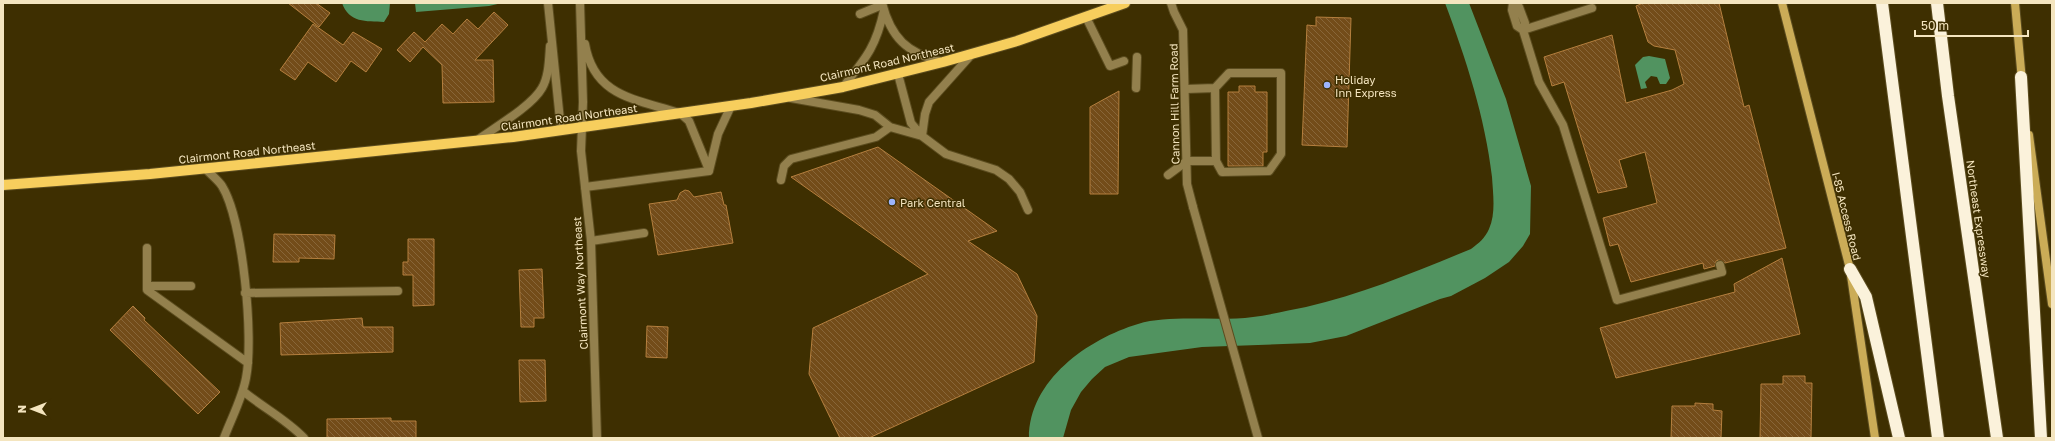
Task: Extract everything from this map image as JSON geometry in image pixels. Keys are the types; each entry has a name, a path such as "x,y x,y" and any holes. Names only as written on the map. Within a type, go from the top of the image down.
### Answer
{"highway":[{"path":"1882,3 1938,438"},
{"name":"Northeast Expressway","path":"1937,3 1948,96 1997,438"},
{"path":"2021,77 2041,438"},
{"path":"1850,269 1866,296 1899,438"}],"main road":[{"name":"Clairmont Road Northeast","path":"3,185 205,168 476,141 581,128 731,106 844,86 898,74 1017,41 1125,3"},
{"name":"I-85 Access Road","path":"1782,3 1850,269 1875,438"},
{"path":"2015,3 2021,77 2052,304"}],"street":[{"path":"548,3 561,130"},
{"path":"580,3 581,18 589,61 596,76 619,94 680,113 688,122 709,171"},
{"name":"Cannon Hill Farm Road","path":"1171,3 1183,30 1186,89 1187,184 1258,438"},
{"path":"1514,4 1512,10 1517,26 1523,30 1539,82 1563,125 1617,300 1722,272 1720,265"},
{"path":"860,14 882,6"},
{"path":"882,6 897,37 903,45 924,58 943,62"},
{"path":"844,86 869,54 879,33 882,6"},
{"path":"1523,30 1592,8"},
{"path":"1086,17 1110,66 1124,61"},
{"name":"Clairmont Way Northeast","path":"581,18 581,151 591,241 596,438"},
{"path":"476,141 535,97 543,87 548,70 551,37"},
{"path":"922,136 925,114 929,102 971,54"},
{"path":"1136,57 1136,88"},
{"path":"1229,73 1281,73 1281,154 1269,172 1222,172 1216,161 1215,88 1229,73"},
{"path":"898,74 911,123 922,136 946,154 996,170 1009,179 1020,192 1028,210"},
{"path":"1186,89 1215,88"},
{"path":"785,97 859,110 874,115 890,127 922,136"},
{"path":"709,171 717,138 731,106"},
{"path":"781,180 784,166 791,159 876,137 890,127"},
{"path":"1168,175 1187,161 1216,161"},
{"path":"205,168 222,186 234,220 249,311 250,339 248,364 243,391 224,438"},
{"path":"585,187 709,171"},
{"path":"591,241 644,233"},
{"path":"147,248 147,290 248,364"},
{"path":"147,286 191,286"},
{"path":"245,293 398,291"},
{"path":"243,391 257,403 276,414 304,438"}],"shaded area":[{"path":"342,3 390,3 389,14 384,22 359,20 354,18 345,10"},
{"path":"415,3 502,3 489,6 416,12"},
{"path":"1445,3 1469,3 1506,99 1531,186 1530,234 1523,246 1509,262 1485,278 1451,296 1346,336 1310,343 1202,347 1129,357 1105,367 1081,392 1071,410 1063,438 1029,438 1032,417 1039,398 1050,380 1082,351 1119,331 1138,324 1165,319 1225,319 1253,317 1327,302 1410,274 1471,249 1482,240 1489,229 1493,217 1492,177 1489,155 1474,88"},
{"path":"1649,56 1665,59 1670,78 1666,84 1660,84 1657,77 1651,76 1645,82 1647,88 1641,89 1635,65 1643,57"}],"building":[{"path":"288,3 316,3 330,13 319,27"},
{"path":"1643,3 1719,3 1744,107 1749,105 1786,248 1725,263 1719,260 1716,261 1715,266 1704,269 1703,263 1631,282 1618,244 1610,246 1603,218 1657,203 1645,152 1619,160 1627,187 1598,193 1564,82 1552,86 1544,57 1612,35 1626,103 1672,90 1684,84 1675,50 1654,46 1648,42 1636,6"},
{"path":"494,12 508,25 475,60 493,60 494,102 443,103 442,65 423,47 410,62 397,50 414,32 425,42 442,24 453,34 467,19 478,29"},
{"name":"Holiday Inn Express","path":"1316,17 1351,18 1347,147 1302,145 1307,25 1316,26"},
{"path":"313,24 343,45 353,32 382,49 366,72 351,61 336,82 308,62 295,80 280,70"},
{"path":"1239,86 1255,86 1255,92 1267,92 1267,152 1263,152 1263,166 1228,166 1228,92 1239,92"},
{"path":"1119,91 1118,194 1090,194 1090,107"},
{"path":"878,147 997,231 968,241 1017,274 1037,316 1034,362 869,438 840,438 809,374 813,328 928,274 791,177"},
{"path":"685,190 689,191 694,197 721,192 724,205 726,205 733,243 658,255 649,204 677,200 680,193"},
{"path":"274,234 335,235 334,259 299,258 299,262 273,262"},
{"path":"408,239 434,239 434,305 413,306 413,275 403,275 403,262 408,262"},
{"path":"1782,258 1800,334 1616,378 1600,328 1735,292 1734,284"},
{"path":"542,269 544,318 534,318 534,327 521,327 519,270"},
{"path":"133,306 145,318 144,320 220,392 198,414 110,330"},
{"path":"362,318 363,327 393,327 393,352 281,355 280,323"},
{"path":"647,326 668,327 667,358 646,357"},
{"path":"519,360 545,360 546,401 520,402"},
{"path":"1783,376 1805,376 1805,383 1812,383 1811,438 1760,438 1761,384 1783,384"},
{"path":"1695,403 1713,404 1713,410 1722,411 1721,438 1671,438 1672,406 1695,406"},
{"path":"391,418 391,421 416,421 416,438 327,438 327,419"}],"place":[{"name":"Holiday Inn Express","path":"1327,85"},
{"name":"Park Central","path":"892,202"}]}
